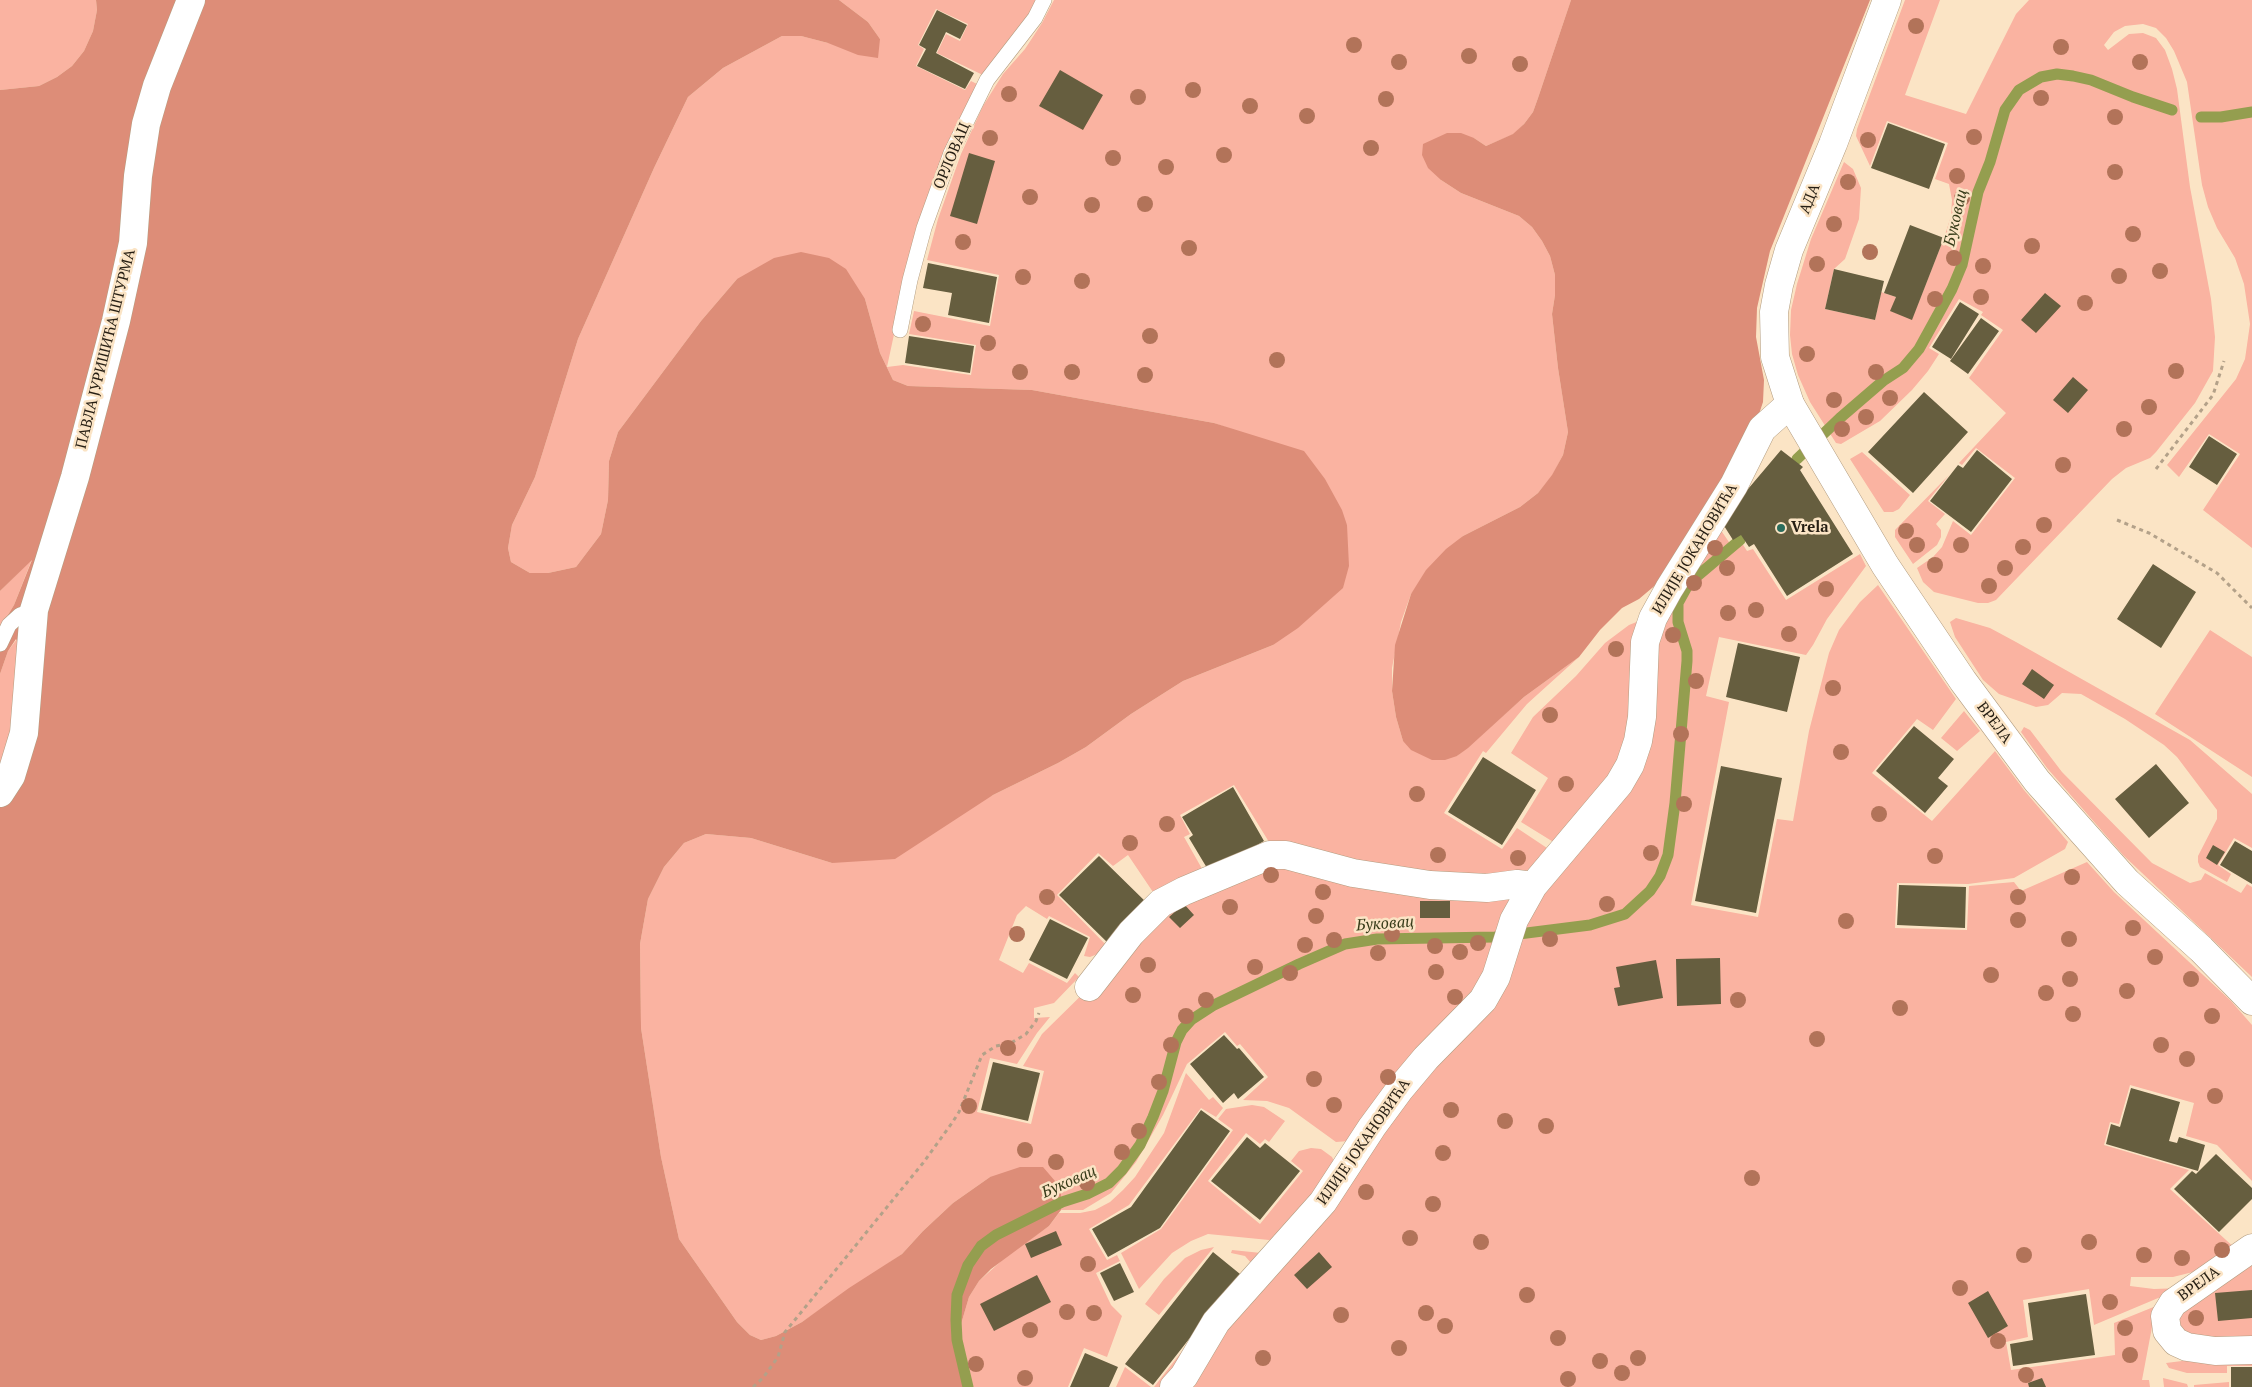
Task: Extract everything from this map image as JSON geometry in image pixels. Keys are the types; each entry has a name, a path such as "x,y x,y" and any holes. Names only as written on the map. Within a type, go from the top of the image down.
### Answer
{"street":[{"name":"ПАВЛА ЈУРИШИЋА ШТУРМА","path":"0,793 12,776 24,733 34,610 75,477 116,321 133,244 138,176 146,124 157,86 191,0"},
{"name":"АДА","path":"1795,414 1775,357 1773,341 1774,312 1779,285 1789,250 1836,135 1887,0"},
{"name":"ВРЕЛА","path":"1795,414 1885,565 1963,681 2037,781 2126,882 2201,949 2252,1001"},
{"name":"ИЛИЈЕ ЈОКАНОВИЋА","path":"1174,1387 1184,1376 1216,1322 1322,1202 1400,1089 1426,1058 1483,1000 1496,977 1514,920 1533,886 1620,784 1630,765 1638,741 1642,717 1645,642 1653,618 1668,589 1734,484 1762,429 1795,414"},
{"path":"1089,986 1131,933 1162,903 1184,890 1270,855 1286,855 1353,873 1421,884 1487,888 1516,884 1533,886"},
{"name":"ВРЕЛА","path":"2252,1248 2172,1303 2165,1316 2167,1331 2176,1342 2187,1347 2215,1351 2252,1350"}],"lane":[{"name":"ОРЛОВАЦ","path":"900,330 910,280 924,228 951,154 983,87 1035,18 1044,0"},
{"path":"0,644 9,625 20,615 34,610"}],"path":[{"path":"2156,469 2213,395 2224,361"},
{"path":"2116,520 2149,532 2217,573 2252,608"},
{"path":"753,1387 772,1367 778,1356 785,1332 923,1163 952,1123 959,1112 982,1055 996,1046 1011,1044 1026,1034 1036,1021 1039,1013"}],"shaded area":[{"path":"0,0 96,0 97,10 93,31 84,51 72,66 57,77 39,86 0,90"},
{"path":"96,0 839,0 868,22 880,39 878,58 858,55 828,43 801,36 782,36 723,68 688,97 654,168 578,339 535,477 512,525 508,548 511,562 530,573 548,573 576,567 601,534 608,500 609,461 618,432 701,321 737,279 774,258 801,252 829,258 846,269 865,299 880,353 893,380 908,386 1032,390 1214,423 1304,451 1325,479 1342,510 1347,525 1349,566 1343,588 1298,628 1273,645 1183,681 1131,714 1086,747 993,795 895,859 832,863 751,838 706,834 684,843 664,867 648,899 640,944 641,1028 661,1157 679,1239 737,1322 750,1335 761,1340 776,1336 802,1322 849,1288 902,1254 953,1203 990,1177 1020,1167 1043,1167 1061,1188 1061,1210 1049,1226 991,1269 979,1281 969,1297 959,1331 962,1368 969,1387 0,1387 0,775 13,745 21,648 16,639 8,651 0,674 0,628 14,605 32,560 0,591 0,90 39,86 57,77 72,66 84,51 93,31 97,10"},
{"path":"839,0 1039,0 985,76 937,53 946,34 960,41 968,24 936,9 918,45 924,49 916,66 965,90 971,81 977,84 913,246 887,367 903,365 971,375 976,345 909,334 914,311 990,326 999,275 927,260 938,219 961,154 983,106 1003,74 1025,49 1054,0 1571,0 1533,112 1514,134 1486,146 1474,138 1441,180 1461,193 1519,216 1532,227 1550,256 1555,275 1555,295 1552,314 1568,432 1563,455 1552,476 1538,493 1520,507 1463,536 1411,594 1401,622 1392,668 1392,691 1396,717 1403,741 1457,756 1524,697 1579,657 1527,704 1486,753 1483,751 1444,813 1502,849 1517,828 1550,850 1536,865 1517,876 1398,874 1269,842 1234,785 1180,815 1190,834 1184,837 1205,874 1157,898 1128,855 1113,866 1098,853 1057,895 1110,949 1090,957 1084,956 1090,937 1049,916 1047,919 1026,906 1017,915 999,960 1023,973 1029,963 1067,983 1075,973 1079,977 1054,1003 1034,1008 1034,1018 1050,1017 1017,1064 990,1058 977,1112 1031,1124 1044,1071 1023,1066 1042,1034 1164,914 1260,865 1516,892 1485,984 1349,1141 1336,1142 1289,1108 1267,1101 1243,1100 1268,1077 1240,1044 1237,1046 1225,1032 1187,1064 1163,1115 1136,1162 1111,1193 1083,1210 1061,1210 1061,1188 990,1177 953,1203 902,1254 802,1322 776,1336 761,1340 750,1335 737,1322 679,1239 661,1157 641,1028 640,944 648,899 664,867 684,843 706,834 751,838 832,863 993,795 1086,747 1131,714 1183,681 1273,645 1347,544 1347,525 1248,435 1214,423 1032,390 908,386 893,380 880,353 865,299 737,279 701,321 618,432 609,461 608,500 601,534 576,567 548,573 530,573 511,562 508,548 512,525 535,477 578,339 654,168 688,97 723,68 782,36 801,36 828,43 880,39 868,22"},
{"path":"1571,0 1870,0 1770,251 1757,308 1756,337 1764,380 1763,402 1757,420 1665,577 1639,599 1622,608 1600,630 1579,657 1524,697 1468,748 1457,756 1445,760 1432,760 1411,750 1403,741 1396,717 1392,691 1395,645 1411,594 1426,570 1446,549 1463,536 1520,507 1538,493 1552,475 1563,455 1568,432 1552,314 1555,295 1555,275 1550,256 1532,227 1519,216 1461,193 1441,180 1428,168 1422,155 1423,144 1447,133 1461,133 1474,138 1486,146 1513,134 1524,124 1533,112"},
{"path":"1905,0 1940,0 1905,95 1966,114 2016,14 2029,0 2252,0 2252,548 2203,510 2240,454 2209,434 2179,477 2167,465 2236,379 2245,359 2250,324 2244,284 2235,258 2217,228 2208,207 2202,185 2187,82 2174,51 2166,38 2156,28 2143,24 2125,26 2114,32 2104,45 2108,50 2129,34 2143,33 2156,38 2165,50 2172,69 2177,89 2190,187 2211,299 2215,337 2213,371 2195,403 2156,452 2150,458 2126,468 2112,479 1996,600 1988,603 1978,603 1934,592 1923,582 1917,568 1933,557 1942,547 1953,521 1971,535 2015,478 1976,448 1962,465 1959,463 2006,413 1969,378 2003,330 1981,315 1983,312 1959,299 1929,348 1939,354 1928,371 1912,390 1880,421 1841,444 1836,443 1810,402 1798,375 1792,354 1790,335 1791,310 1811,239 1844,162 1853,169 1861,188 1859,219 1845,259 1834,269 1825,309 1875,320 1881,292 1896,297 1891,311 1912,319 1944,238 1951,216 1952,200 1949,184 1935,179 1948,143 1887,121 1870,166 1856,136"},
{"path":"1862,452 1910,495 1899,509 1893,512 1884,512 1850,459"},
{"path":"1949,475 1928,501 1945,514 1936,524 1941,530 1941,537 1937,545 1913,564 1895,537 1895,530"},
{"path":"1718,526 1731,545 1740,540 1747,551 1753,549 1786,600 1860,554 1866,566 1827,619 1806,655 1719,637 1706,696 1729,702 1691,905 1758,917 1777,819 1793,821 1809,731 1829,653 1839,630 1860,602 1878,585 1956,699 1933,730 1917,719 1872,773 1932,821 1995,751 2024,790 2068,842 2065,849 2014,878 1968,884 1897,883 1895,928 1967,930 1969,886 2014,882 2021,891 2087,862 2114,892 2231,1001 2252,1025 2252,1181 2217,1145 2186,1136 2194,1103 2130,1085 2119,1124 2110,1122 2104,1145 2189,1170 2170,1189 2237,1250 2205,1269 2173,1277 2131,1277 2130,1286 2154,1289 2182,1288 2094,1325 2089,1289 2023,1300 2028,1337 2006,1342 2011,1370 2115,1355 2114,1323 2156,1306 2142,1380 2149,1380 2150,1387 1184,1387 1218,1331 1408,1091 1527,909 1609,807 1659,624"},
{"path":"32,559 14,605 0,628 0,591"},
{"path":"1956,618 1990,628 2190,740 2252,794 2252,848 2234,838 2218,865 2231,874 2227,882 2200,867 2198,862 2198,856 2217,819 2217,810 2177,757 2164,745 2125,719 2081,694 2062,693 2048,705 2036,707 1999,694 1983,680 1955,637 1950,622"},
{"path":"1639,621 1638,681 1619,766 1555,843 1521,822 1548,778 1511,753 1533,717 1576,676 1605,643 1629,625"},
{"path":"2210,630 2252,657 2252,777 2155,714"},
{"path":"17,639 21,648 20,706 0,775 0,674 8,651"},
{"path":"1964,711 1980,731 1957,751 1941,738"},
{"path":"2024,727 2030,730 2062,772 2152,863 2190,883 2201,880 2205,873 2241,893 2247,884 2252,887 2252,977 2123,855 2047,768 2021,732"},
{"path":"1186,1073 1209,1100 1213,1097 1223,1108 1216,1117 1201,1108 1129,1205 1089,1229 1107,1260 1117,1255 1120,1261 1096,1273 1111,1305 1122,1316 1107,1357 1084,1348 1068,1387 969,1387 962,1368 959,1331 969,1297 979,1281 1009,1254 1049,1226 1059,1213 1080,1213 1095,1210 1110,1202 1123,1190 1135,1177 1164,1133"},
{"path":"1252,1105 1264,1107 1285,1121 1269,1142 1265,1139 1260,1144 1246,1133 1208,1181 1260,1224 1303,1171 1291,1161 1299,1151 1311,1148 1321,1149 1332,1157 1335,1163 1282,1238 1269,1240 1208,1234 1191,1241 1172,1253 1139,1289 1121,1253 1161,1229 1233,1130 1218,1119 1226,1109"},
{"path":"1214,1247 1159,1315 1145,1304 1164,1279 1185,1258 1201,1250"},
{"path":"1232,1250 1271,1254 1164,1387 1154,1387 1251,1263 1245,1256 1231,1253"},
{"path":"2252,1256 2252,1342 2186,1339 2175,1315"},
{"path":"2198,1359 2252,1359 2252,1366 2227,1366 2227,1373 2187,1373 2169,1368 2166,1363"},
{"path":"1125,1367 1151,1387 1116,1387"},
{"path":"2163,1378 2187,1384 2188,1387 2164,1387"},
{"path":"2229,1382 2229,1387 2194,1387 2194,1385"}],"building":[{"path":"937,10 967,25 960,39 946,32 936,53 974,73 965,89 917,66 926,49 919,45"},
{"path":"1060,70 1103,95 1083,130 1039,106"},
{"path":"1888,123 1945,144 1929,189 1871,168"},
{"path":"969,153 995,161 977,224 950,216"},
{"path":"1910,225 1944,238 1912,320 1890,311 1896,297 1884,293"},
{"path":"928,263 997,277 989,323 948,315 952,293 923,288"},
{"path":"1834,269 1884,281 1875,320 1825,309"},
{"path":"2045,293 2061,306 2036,333 2021,320"},
{"path":"1960,302 1979,314 1951,359 1932,347"},
{"path":"1981,318 1999,331 1968,374 1950,361"},
{"path":"909,336 974,346 970,373 905,363"},
{"path":"2073,377 2088,390 2068,413 2053,400"},
{"path":"1924,392 1968,432 1913,493 1868,452"},
{"path":"2209,436 2237,454 2217,485 2189,467"},
{"name":"Vrela","path":"1781,450 1803,467 1800,470 1853,554 1787,596 1754,544 1749,547 1741,535 1733,540 1721,521"},
{"path":"1977,450 2012,479 1971,532 1930,501 1958,465 1963,468"},
{"path":"2153,564 2196,592 2161,648 2117,619"},
{"path":"1738,643 1800,657 1787,712 1726,697"},
{"path":"2032,669 2054,685 2044,699 2022,684"},
{"path":"1914,726 1954,759 1938,778 1948,786 1925,813 1876,771"},
{"path":"1483,757 1536,790 1502,845 1448,812"},
{"path":"2156,764 2189,803 2149,838 2115,799"},
{"path":"1721,766 1782,778 1756,913 1695,901"},
{"path":"1233,787 1264,841 1210,873 1189,838 1193,835 1182,817"},
{"path":"2235,841 2252,851 2252,884 2220,865"},
{"path":"2213,845 2225,852 2217,865 2206,858"},
{"path":"1099,856 1150,906 1110,945 1059,895"},
{"path":"1899,885 1966,887 1965,928 1897,925"},
{"path":"1420,901 1450,901 1450,918 1420,918"},
{"path":"1184,904 1194,915 1180,928 1169,917"},
{"path":"1050,919 1088,938 1067,979 1029,960"},
{"path":"1720,958 1721,1004 1677,1006 1676,959"},
{"path":"1656,960 1663,998 1618,1006 1614,988 1620,987 1616,967"},
{"path":"1224,1035 1237,1049 1239,1048 1264,1077 1238,1099 1234,1093 1223,1103 1190,1064"},
{"path":"993,1062 1040,1073 1028,1121 981,1110"},
{"path":"2131,1088 2180,1102 2169,1141 2177,1143 2179,1137 2205,1145 2198,1171 2106,1144 2111,1124 2120,1127"},
{"path":"1201,1110 1230,1131 1160,1228 1108,1257 1092,1229 1131,1207"},
{"path":"1247,1137 1260,1148 1265,1143 1300,1171 1260,1220 1211,1181"},
{"path":"2216,1154 2252,1188 2252,1199 2219,1232 2174,1189 2192,1171 2196,1174"},
{"path":"1056,1231 1062,1245 1031,1258 1025,1244"},
{"path":"1213,1252 1240,1274 1153,1385 1125,1364"},
{"path":"1319,1252 1332,1267 1307,1289 1294,1275"},
{"path":"1120,1263 1134,1292 1114,1301 1100,1273"},
{"path":"1037,1275 1051,1302 994,1331 980,1304"},
{"path":"2252,1290 2252,1318 2218,1321 2215,1293"},
{"path":"1988,1291 2008,1326 1988,1338 1968,1303"},
{"path":"2086,1294 2095,1355 2013,1366 2010,1344 2033,1340 2028,1303"},
{"path":"1085,1353 1118,1367 1109,1387 1070,1387"},
{"path":"2231,1367 2252,1367 2252,1387 2231,1387"},
{"path":"2042,1378 2046,1387 2029,1387 2028,1383"}],"waterway":[{"name":"Буковац","path":"1797,459 1883,381 1903,368 1919,349 1952,289 1962,265 1978,192 1990,162 2005,110 2019,90 2041,77 2057,74 2073,76 2091,80 2172,110"},
{"name":"Буковац","path":"2201,117 2221,117 2252,112"},
{"name":"Буковац","path":"968,1387 957,1340 956,1320 957,1295 968,1265 981,1246 996,1235 1062,1202 1087,1194 1109,1183 1122,1170 1140,1145 1153,1117 1163,1091 1176,1042 1182,1030 1191,1020 1214,1005 1345,944 1377,939 1495,937 1590,925 1625,914 1650,891 1660,876 1668,855 1675,803 1687,661 1687,651 1678,622 1678,603 1689,583 1740,540"}],"place":[{"name":"Vrela","path":"1781,528"}]}
